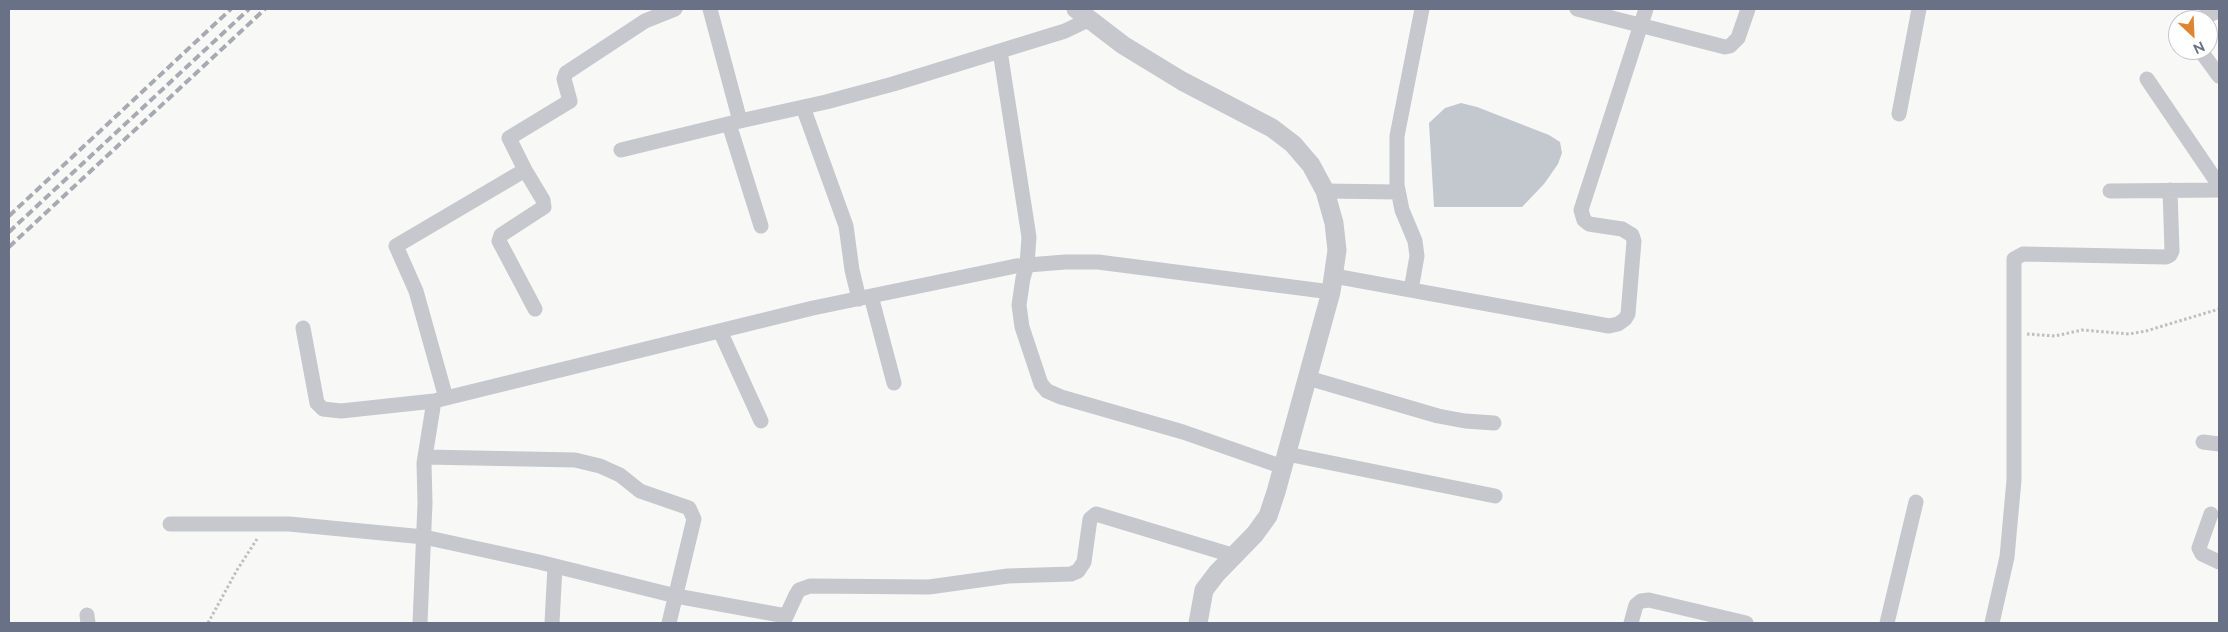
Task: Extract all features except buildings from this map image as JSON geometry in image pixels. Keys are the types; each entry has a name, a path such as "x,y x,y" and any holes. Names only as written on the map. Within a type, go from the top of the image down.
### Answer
{"street":[{"path":"535,309 499,241 501,235 544,207 543,200 509,138 570,101 564,79 566,73 645,21 675,9"},
{"path":"710,9 735,123 761,226"},
{"path":"1411,290 1417,256 1415,241 1402,210 1398,192 1397,136 1422,9"},
{"path":"1577,9 1725,47 1730,46 1738,38 1748,9"},
{"path":"303,328 318,403 323,409 341,411 440,400 865,297 1027,265 1098,262 1411,290 1609,326 1618,324 1628,314 1634,250 1632,235 1622,229 1588,224 1581,216 1581,210 1646,9"},
{"path":"1898,114 1920,9"},
{"path":"621,150 861,93 1065,31 1083,14 1123,45 1182,81 1272,128 1293,144 1305,158 1325,191 1334,223 1336,250 1333,284 1285,461 1268,516 1255,534 1217,572 1204,590 1198,623 1202,623"},
{"path":"1000,51 1029,237 1027,265 1020,291 1020,312 1037,375 1047,391 1061,398 1285,461 1495,496"},
{"path":"2207,60 2219,76"},
{"path":"2147,79 2219,185"},
{"path":"803,107 846,226 852,270 865,297 894,383"},
{"path":"420,623 425,457 440,400 416,291 396,246 525,170"},
{"path":"1992,623 2007,557 2012,523 2014,480 2014,259 2023,254 2166,257 2172,251 2170,190"},
{"path":"2110,191 2219,190"},
{"path":"1325,191 1398,192"},
{"path":"720,331 761,421"},
{"path":"1308,378 1438,416 1465,421 1494,423"},
{"path":"2203,442 2219,444"},
{"path":"425,457 574,460 600,466 620,476 640,491 684,505 692,512 694,519 669,623"},
{"path":"1887,623 1916,502"},
{"path":"170,524 289,524 424,537 785,620 799,590 810,586 929,587 1008,576 1071,574 1078,571 1084,562 1090,519 1096,514 1235,556"},
{"path":"2211,514 2199,548 2202,554 2219,562"},
{"path":"552,623 555,566"},
{"path":"1631,623 1636,605 1641,601 1649,600 1746,623"}],"path":[{"path":"2013,332 2055,336 2082,330 2092,330 2129,334 2146,331 2219,309"},
{"path":"208,623 251,546 271,524"}],"shaded area":[{"path":"1461,103 1477,107 1549,135 1560,142 1562,153 1558,164 1544,184 1522,207 1434,207 1429,123 1445,108"}],"railway":[{"path":"9,216 231,9"},
{"path":"9,232 249,9"},
{"path":"9,247 265,9"}]}
